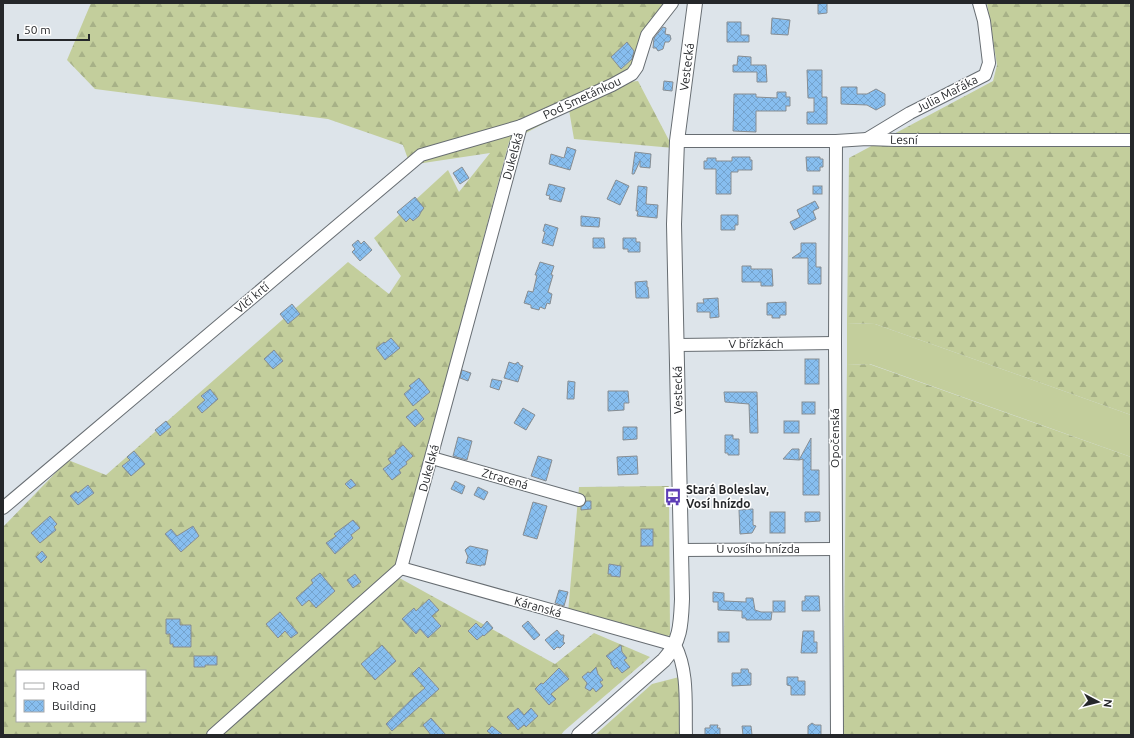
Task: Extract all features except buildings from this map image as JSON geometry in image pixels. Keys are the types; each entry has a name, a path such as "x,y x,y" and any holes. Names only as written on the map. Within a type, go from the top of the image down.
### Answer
{"street":[{"name":"Pod Smetánkou","path":"521,126 612,85 632,74 637,67 647,35 672,3"},
{"name":"Vestecká","path":"579,735 664,660 675,645 681,621 681,550 674,224 678,141 694,3"},
{"name":"Julia Mařáka","path":"867,139 910,113 985,74 990,63 984,21 979,3"},
{"path":"894,124 893,132 895,140"},
{"name":"Dukelská","path":"401,568 521,126"},
{"name":"Vlčí krtí","path":"3,508 421,155 521,126"},
{"name":"Lesní","path":"678,141 836,141 867,139 1131,140"},
{"name":"Opočenská","path":"836,141 835,549 837,735"},
{"name":"V břízkách","path":"676,345 835,343"},
{"name":"Ztracená","path":"432,458 579,500"},
{"name":"U vosího hnízda","path":"681,550 835,549"},
{"path":"213,735 401,568"},
{"name":"Káranská","path":"401,568 675,645"},
{"path":"675,645 682,660 686,735"}],"green space":[{"path":"91,3 665,3 629,72 608,84 638,81 673,148 574,139 569,110 509,142 394,575 555,664 594,633 650,657 561,735 3,735 3,527 68,460 106,475 348,262 389,294 401,276 374,238 448,170 459,192 490,153 410,165 403,145 328,119 95,89 67,60"},
{"path":"987,3 1131,3 1131,415 875,324 847,323 849,158 993,81 997,65"},
{"path":"847,323 875,324 1131,415 1131,457 870,364 847,365"},
{"path":"869,364 1131,457 1131,735 841,735 843,728 847,365"},
{"path":"669,486 670,635 658,640 568,613 579,487"},
{"path":"687,675 689,735 595,735 652,684"}],"place":[{"name":"Stará Boleslav, Vosí hnízdo","path":"673,497"}]}
